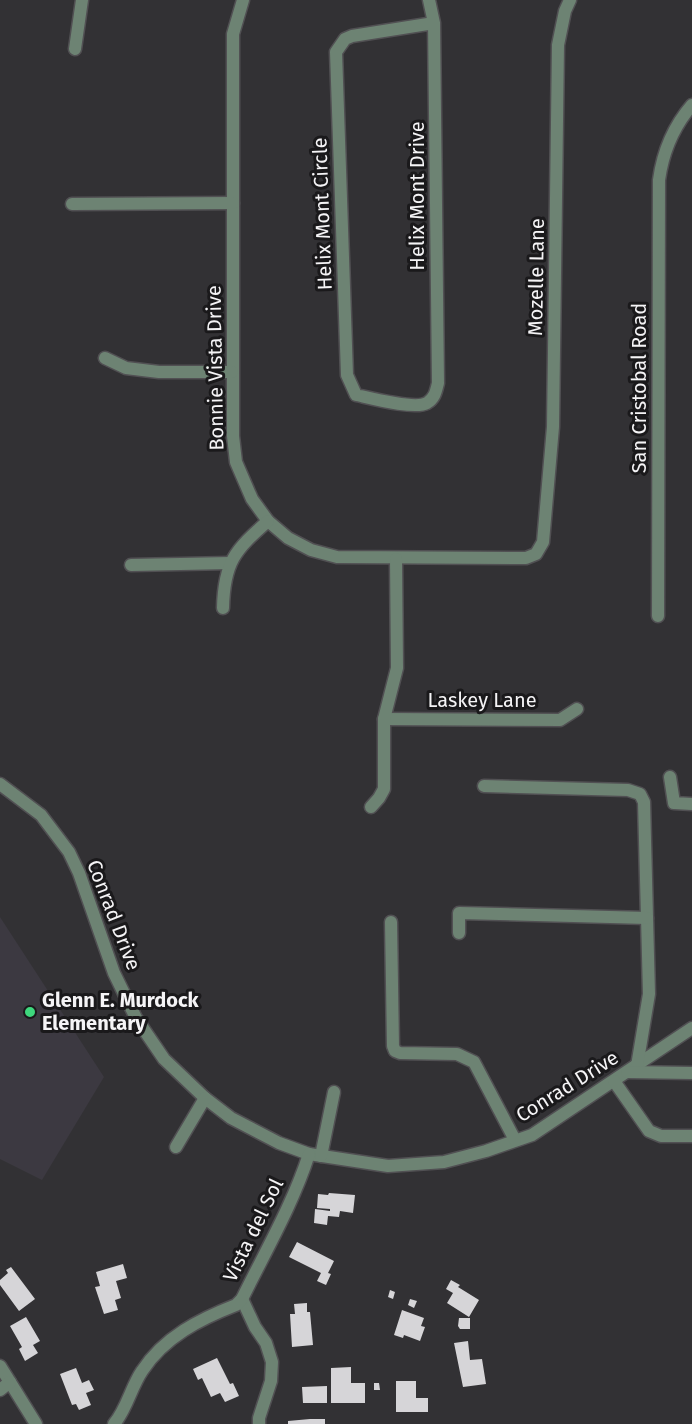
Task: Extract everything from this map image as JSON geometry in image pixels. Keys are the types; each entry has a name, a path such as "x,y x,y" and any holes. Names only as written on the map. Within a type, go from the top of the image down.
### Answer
{"street":[{"path":"75,49 82,0"},
{"name":"Bonnie Vista Drive","path":"243,0 233,34 232,372 233,436 236,462 245,488 268,521 288,538 324,554 350,559 526,558 536,554"},
{"name":"Helix Mont Drive","path":"429,0 435,23 438,383 436,393"},
{"name":"Mozelle Lane","path":"536,554 543,542 551,464 558,45 565,11 570,0"},
{"name":"Helix Mont Circle","path":"435,23 352,36 345,39 336,52 347,375 356,394 393,403 422,405 429,402 436,393"},
{"name":"San Cristobal Road","path":"658,616 659,180 662,159 679,122 692,105"},
{"path":"72,204 233,203"},
{"path":"105,358 126,368 159,372 232,372"},
{"path":"223,608 224,585 230,562 243,542 268,521"},
{"path":"371,807 384,789 384,719 397,668 396,559"},
{"path":"131,565 230,562"},
{"name":"Laskey Lane","path":"384,719 560,720 577,709"},
{"path":"670,777 674,803 692,804"},
{"name":"Conrad Drive","path":"0,784 41,815 69,852 79,873 114,973 136,1018 164,1059 205,1098 231,1118 279,1143 315,1155 388,1166 444,1162 486,1151 532,1135 692,1028"},
{"path":"483,786 628,790 640,794 644,802 649,994 631,1069 692,1073"},
{"path":"459,933 459,913 646,918"},
{"path":"391,922 393,1046 395,1051 466,1056 474,1062 515,1140"},
{"path":"614,1081 649,1131 661,1136 692,1136"},
{"name":"Vista del Sol","path":"259,1424 271,1381 272,1362 266,1343 255,1327 242,1299 304,1170 315,1155 334,1092"},
{"path":"176,1147 205,1098"},
{"path":"114,1424 142,1370 164,1345 189,1326 236,1305 242,1299"},
{"path":"0,1366 5,1386 36,1424"}],"shaded area":[{"name":"Glenn E. Murdock Elementary","path":"0,917 104,1077 42,1180 0,1159"}],"building":[{"path":"329,1193 355,1195 353,1213 340,1211 339,1217 328,1216 327,1225 314,1223 315,1209 330,1211 330,1209 317,1208 318,1194 328,1195"},
{"path":"297,1242 334,1261 328,1273 331,1274 326,1285 317,1281 321,1273 289,1257"},
{"path":"123,1264 127,1278 116,1281 121,1298 115,1300 118,1310 104,1314 95,1287 100,1286 96,1272"},
{"path":"11,1267 35,1299 19,1311 0,1285 0,1280 8,1273 6,1270"},
{"path":"451,1280 479,1300 469,1317 447,1303 453,1293 446,1289"},
{"path":"390,1290 395,1292 393,1299 388,1297"},
{"path":"410,1299 417,1301 414,1308 408,1305"},
{"path":"307,1303 313,1345 292,1347 290,1314 295,1314 294,1304"},
{"path":"402,1310 424,1318 421,1326 425,1327 420,1341 404,1335 403,1338 394,1335"},
{"path":"26,1317 40,1341 33,1345 38,1353 25,1361 19,1349 22,1347 10,1326"},
{"path":"459,1318 470,1318 470,1329 460,1329"},
{"path":"468,1341 470,1360 482,1359 486,1384 463,1387 454,1343"},
{"path":"217,1358 239,1396 225,1402 220,1393 211,1397 202,1378 198,1380 193,1369"},
{"path":"351,1367 351,1383 365,1383 365,1403 331,1403 331,1368"},
{"path":"76,1368 82,1383 89,1380 94,1390 86,1393 91,1405 79,1410 76,1404 72,1405 60,1374"},
{"path":"396,1381 416,1381 416,1398 428,1398 428,1412 396,1412"},
{"path":"374,1383 379,1383 380,1390 374,1390"},
{"path":"327,1386 327,1403 303,1403 302,1387"},
{"path":"325,1419 325,1424 288,1424 288,1421"}],"place":[{"name":"Glenn E. Murdock Elementary","path":"30,1012"}]}
